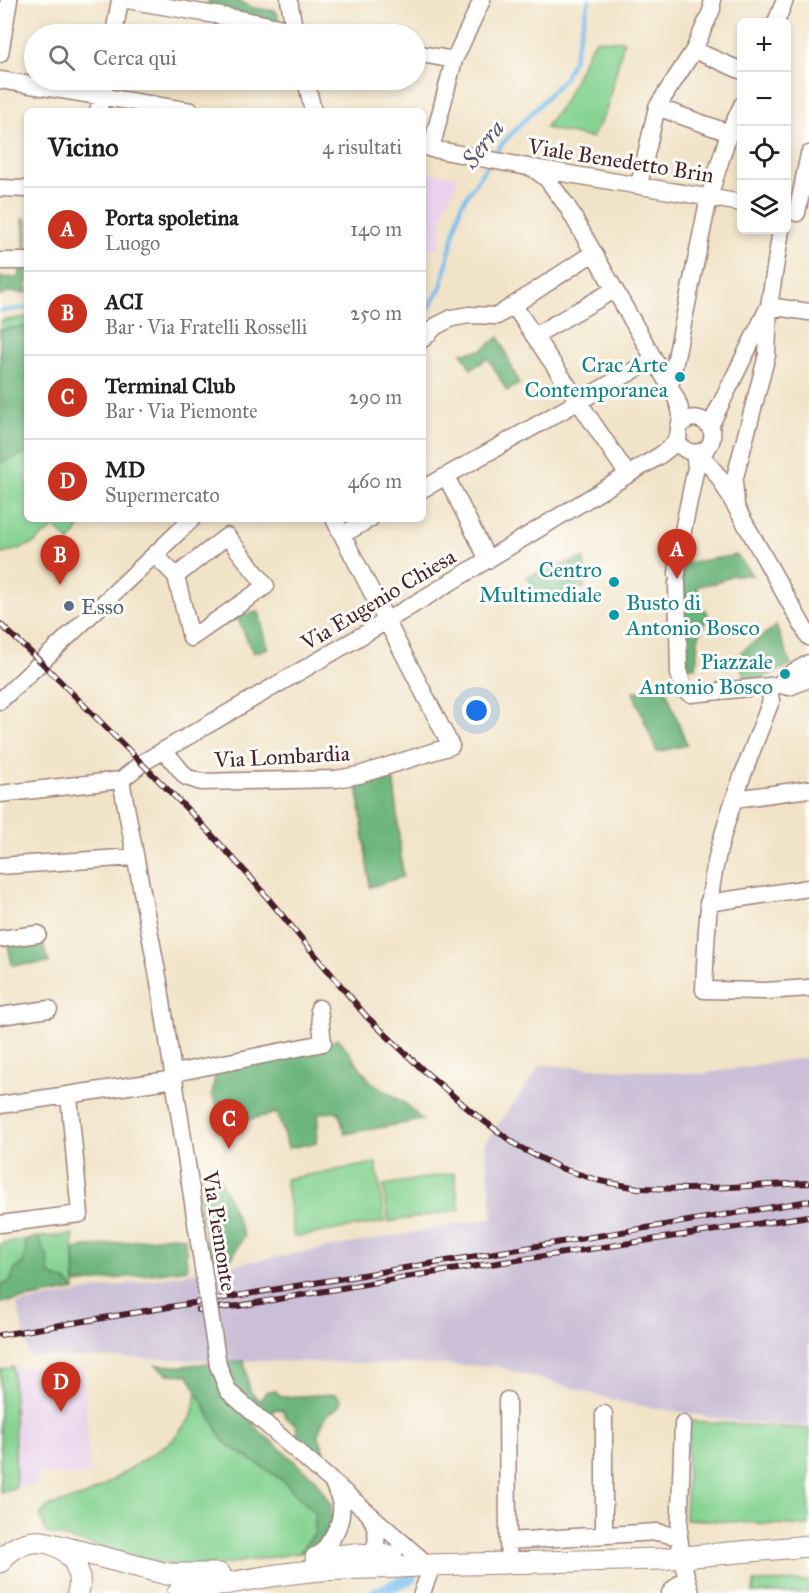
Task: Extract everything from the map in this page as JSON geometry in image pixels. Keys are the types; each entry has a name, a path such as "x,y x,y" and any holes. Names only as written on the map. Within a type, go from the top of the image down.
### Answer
{"main road":[{"path":"2,1556 27,1542 46,1542 177,1576 215,1575 315,1564 391,1568 428,1565 508,1552 685,1566 809,1546"},
{"path":"55,1545 66,1552 74,1563 79,1575 78,1593"},
{"path":"178,1593 355,1554 391,1556 428,1565"}],"street":[{"path":"0,54 9,0"},
{"path":"116,24 120,0"},
{"path":"127,0 260,24"},
{"path":"289,0 293,24"},
{"path":"639,185 657,107 694,50 712,9 712,0"},
{"path":"778,18 785,0"},
{"path":"427,148 454,60 476,3"},
{"path":"694,50 737,69"},
{"path":"426,55 454,60"},
{"path":"0,80 24,83"},
{"path":"69,90 174,108"},
{"path":"309,90 313,108"},
{"path":"657,107 729,133"},
{"path":"670,387 709,197 737,114"},
{"name":"Viale Benedetto Brin","path":"427,148 737,202"},
{"path":"798,213 808,158"},
{"path":"533,168 547,179 567,206 679,403 681,415 679,444 698,451 719,477 808,632"},
{"path":"567,206 568,189 576,177 590,177"},
{"path":"0,188 24,189"},
{"path":"736,505 734,481 768,355 769,306 780,234"},
{"path":"426,336 436,326 452,318 469,315 497,316 593,253"},
{"path":"0,261 24,261"},
{"path":"534,336 614,290"},
{"path":"514,306 628,475"},
{"path":"769,306 809,312"},
{"path":"704,422 769,306"},
{"path":"426,487 654,359"},
{"path":"679,403 704,422 713,436 698,451 679,550 677,579 679,674 684,690 691,694 775,686 789,687 809,680"},
{"path":"678,433 688,419 704,422"},
{"name":"Via Eugenio Chiesa","path":"121,780 142,763 386,621 659,456 672,446 678,433"},
{"name":"Via Eugenio Chiesa","path":"659,456 698,451"},
{"path":"446,476 488,560"},
{"path":"0,700 189,522"},
{"path":"336,522 386,621"},
{"path":"342,535 365,522"},
{"path":"155,555 176,576 191,638 266,586 226,536 176,576"},
{"name":"Via Lombardia","path":"164,750 186,777 201,782 336,779 359,775 451,746 386,621"},
{"path":"809,663 785,677 775,686 735,799 718,853 708,903 704,990 765,992 809,988"},
{"path":"0,794 121,780"},
{"name":"Via Piemonte","path":"121,780 159,982 218,1365 228,1391 428,1565"},
{"path":"735,799 809,789"},
{"path":"0,866 135,857"},
{"path":"708,903 809,888"},
{"path":"0,939 38,934"},
{"path":"0,1105 69,1096 174,1076 323,1043 319,1008"},
{"path":"0,1017 49,1009"},
{"path":"0,1224 80,1214 69,1096"},
{"path":"507,1400 508,1552 604,1535 657,1532 685,1566"},
{"path":"604,1414 604,1535"},
{"path":"670,1593 685,1566 683,1424"},
{"path":"315,1564 330,1544 339,1523 341,1504 333,1484"},
{"path":"369,1515 376,1525 377,1540 371,1555"},
{"path":"423,1593 429,1574 428,1565"}],"shaded area":[{"path":"426,172 459,177 445,206 439,249 429,248 426,267"},
{"path":"809,1057 809,1427 733,1421 625,1403 495,1366 29,1356 17,1304 493,1218 485,1143 541,1065 701,1074"},
{"path":"13,1367 84,1367 89,1475 38,1475 36,1486 16,1487"}],"green space":[{"path":"207,0 238,0 253,8 276,11 280,22 209,5"},
{"path":"596,40 624,41 606,111 592,138 545,128 564,102"},
{"path":"24,258 24,293 9,292 0,296 0,277 18,278"},
{"path":"24,317 24,522 82,522 70,542 55,527 32,544 0,555 0,321"},
{"path":"24,326 24,454 0,463 0,330"},
{"path":"499,337 519,384 507,391 488,358 471,369 462,353 482,350"},
{"path":"737,555 752,575 732,575 716,583 697,586 700,604 708,614 698,639 696,667 686,667 682,564"},
{"path":"584,558 585,588 539,597 527,576"},
{"path":"259,612 268,648 253,653 236,615"},
{"path":"776,626 791,665 750,684 739,665 741,652"},
{"path":"664,685 687,745 657,752 633,692"},
{"path":"394,781 403,877 370,887 357,783"},
{"path":"42,940 49,963 12,965 8,945"},
{"path":"338,1038 371,1082 405,1103 422,1120 345,1134 339,1112 319,1113 316,1143 288,1148 277,1113 225,1125 212,1095 216,1068 317,1052"},
{"path":"376,1163 385,1222 294,1237 285,1179"},
{"path":"193,1170 218,1174 244,1236 231,1259 210,1262"},
{"path":"454,1173 460,1210 389,1222 383,1185"},
{"path":"73,1235 75,1290 0,1303 0,1244 38,1237"},
{"path":"171,1236 185,1237 187,1269 76,1284 74,1249"},
{"path":"38,1237 48,1258 50,1275 67,1282 75,1290 0,1303 0,1285 10,1282 14,1271 24,1261 26,1240"},
{"path":"244,1361 250,1391 260,1401 266,1392 275,1390 281,1397 336,1394 341,1400 337,1409 325,1419 318,1434 328,1465 298,1442 296,1425 285,1417 283,1410 275,1409 270,1415 252,1404 254,1426 315,1479 331,1505 333,1524 315,1549 299,1553 315,1533 315,1513 281,1479 224,1442 188,1375 167,1374 156,1365 182,1366"},
{"path":"13,1367 16,1487 0,1492 0,1370"},
{"path":"197,1392 224,1442 281,1479 315,1513 315,1533 299,1553 226,1564 169,1565 46,1533 40,1515 47,1507 85,1496 172,1441 192,1416"},
{"path":"689,1421 809,1429 809,1526 685,1519"},
{"path":"808,1581 809,1593 753,1593 754,1582"}],"waterway":[{"name":"Serra","path":"494,156 501,145 564,79 573,60 589,0"},
{"name":"Serra","path":"426,314 441,287 461,205 488,164"},
{"name":"Serra","path":"0,311 24,308"},
{"path":"375,1593 411,1578"}],"railway":[{"path":"0,624 41,662 199,821 251,878 366,1016 472,1112 519,1147 560,1168 600,1181 638,1188 689,1189 809,1183"},
{"path":"0,1335 809,1201"},
{"path":"198,1310 238,1306 411,1276 809,1216"}],"place":[{"name":"Crac Arte Contemporanea","path":"680,377"},
{"name":"Porta spoletina","path":"677,579"},
{"name":"Centro Multimediale","path":"614,582"},
{"name":"ACI","path":"60,585"},
{"name":"Esso","path":"69,606"},
{"name":"Busto di Antonio Bosco","path":"614,615"},
{"name":"Piazzale Antonio Bosco","path":"785,674"},
{"name":"Terminal Club","path":"229,1149"},
{"name":"MD","path":"61,1412"}]}
